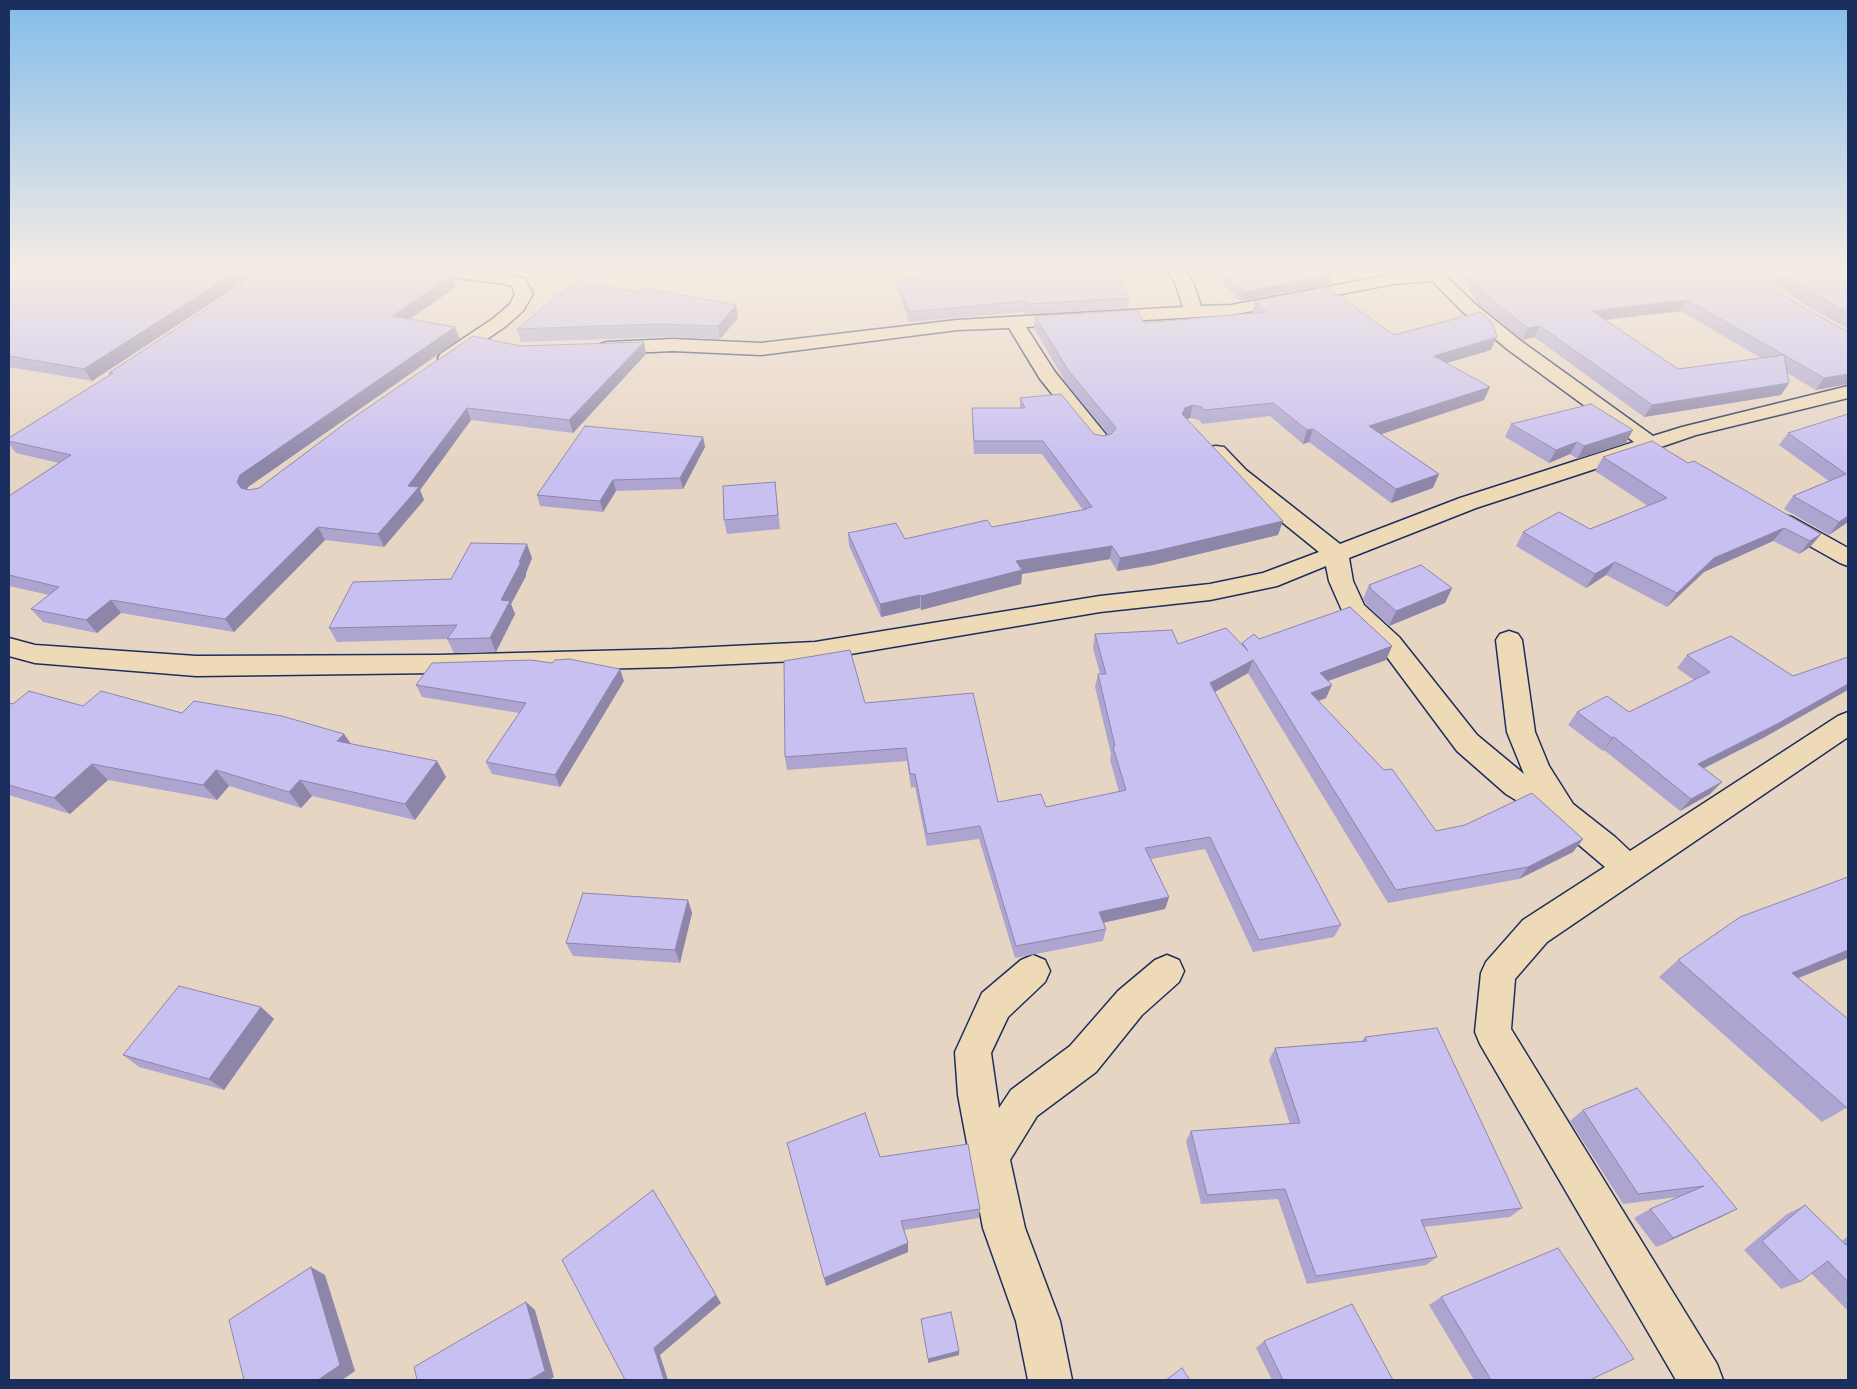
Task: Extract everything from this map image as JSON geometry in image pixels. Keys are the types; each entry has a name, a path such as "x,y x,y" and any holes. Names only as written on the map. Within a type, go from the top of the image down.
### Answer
{"street":[{"path":"434,368 483,334"},
{"path":"588,349 673,344 761,349 881,334"},
{"path":"1022,334 1047,375 1101,442"},
{"path":"1501,334 1650,444 1675,458"},
{"path":"474,340 498,346"},
{"path":"9,647 35,654 196,666 438,664 672,658 815,651 1100,604 1210,592 1268,580 1468,503 1689,430 1848,392"},
{"path":"1197,433 1238,475 1336,553 1340,581 1353,609 1390,643 1467,742 1517,786 1563,813 1604,846 1628,870"},
{"path":"1770,513 1848,558"},
{"path":"1509,640 1520,732 1536,770 1563,813"},
{"path":"1701,1380 1493,1032 1498,973 1535,931 1848,723"},
{"path":"990,1155 1024,1103 1083,1059 1130,1003 1167,971"},
{"path":"1032,972 995,1005 972,1052 976,1094 1004,1228 1038,1321 1050,1380"}],"building":[{"path":"9,334 139,334 84,369 9,356"},
{"path":"169,334 445,334 240,475 237,482 241,488 249,490 259,488 347,422 473,336 520,346 644,342 569,420 467,408 408,486 419,487 378,534 318,527 225,619 111,600 86,620 31,609 59,587 9,575 9,496 71,455 9,441 9,438 113,373 109,373"},
{"path":"1046,334 1496,334 1497,337 1434,356 1490,387 1369,426 1439,474 1396,489 1313,429 1307,430 1273,403 1205,410 1193,405 1185,408 1182,414 1283,521 1120,558 1112,546 1016,561 1022,570 921,596 880,604 848,533 896,523 905,539 987,520 992,527 1092,507 1043,441 974,441 972,408 1025,408 1020,398 1061,394 1094,434 1103,436 1111,434 1116,428 1068,370"},
{"path":"1551,334 1626,334 1678,369 1784,355 1789,383 1652,405"},
{"path":"1747,334 1848,334 1848,374 1824,378"},
{"path":"1591,404 1633,430 1584,446 1577,442 1556,450 1511,424"},
{"path":"1848,414 1848,516 1839,522 1793,496 1846,474 1788,433"},
{"path":"585,426 703,437 680,478 613,480 600,501 537,495"},
{"path":"1652,441 1688,463 1694,461 1821,534 1810,541 1784,528 1714,558 1677,593 1615,562 1595,574 1523,532 1559,512 1590,529 1667,498 1603,457"},
{"path":"775,482 778,515 724,520 723,486"},
{"path":"471,543 527,544 519,562 521,562 501,600 510,601 490,638 447,639 457,625 329,628 353,582 451,579"},
{"path":"1421,565 1452,588 1396,611 1369,585"},
{"path":"1350,607 1392,646 1320,673 1332,685 1311,693 1384,770 1392,769 1436,831 1465,825 1532,793 1583,839 1528,867 1396,890 1253,660 1210,683 1341,925 1259,940 1210,837 1145,848 1169,897 1099,912 1106,929 1016,946 980,826 927,834 915,774 910,774 906,748 785,757 784,661 850,650 865,703 973,693 998,802 1041,794 1046,807 1126,790 1113,747 1115,746 1098,674 1106,674 1095,634 1172,630 1178,644 1226,628 1248,651 1242,643 1254,634 1259,639"},
{"path":"1731,636 1793,676 1848,657 1848,684 1777,724 1698,764 1722,782 1691,799 1614,737 1612,738 1577,712 1607,696 1629,712 1710,672 1687,655"},
{"path":"569,659 620,669 555,775 486,762 526,703 416,685 432,663 531,660 552,663 555,660"},
{"path":"29,691 83,706 101,691 182,713 194,701 282,716 344,734 337,741 437,761 405,804 300,780 289,792 216,770 203,785 92,764 54,798 9,785 9,703 13,704"},
{"path":"1848,877 1848,950 1792,973 1848,1019 1847,1108 1678,960 1740,917"},
{"path":"583,893 688,900 675,950 566,943"},
{"path":"179,986 261,1007 209,1079 123,1055"},
{"path":"1437,1028 1522,1208 1421,1220 1437,1257 1316,1276 1285,1189 1207,1195 1191,1131 1300,1123 1275,1048 1367,1041 1365,1037"},
{"path":"1637,1088 1737,1209 1673,1238 1650,1209 1704,1186 1638,1194 1583,1110"},
{"path":"865,1113 880,1157 968,1144 980,1209 901,1221 908,1243 824,1278 787,1143"},
{"path":"653,1190 716,1295 654,1348 664,1380 625,1380 562,1260"},
{"path":"1805,1205 1846,1245 1848,1243 1848,1282 1828,1261 1800,1282 1762,1241"},
{"path":"1558,1248 1634,1359 1590,1380 1491,1380 1441,1297"},
{"path":"311,1267 340,1365 318,1380 244,1380 229,1320"},
{"path":"526,1302 545,1371 529,1380 417,1380 414,1367"},
{"path":"1352,1304 1393,1380 1283,1380 1264,1341"},
{"path":"951,1312 959,1351 928,1359 921,1319"},
{"path":"1182,1368 1190,1380 1166,1380"}]}
